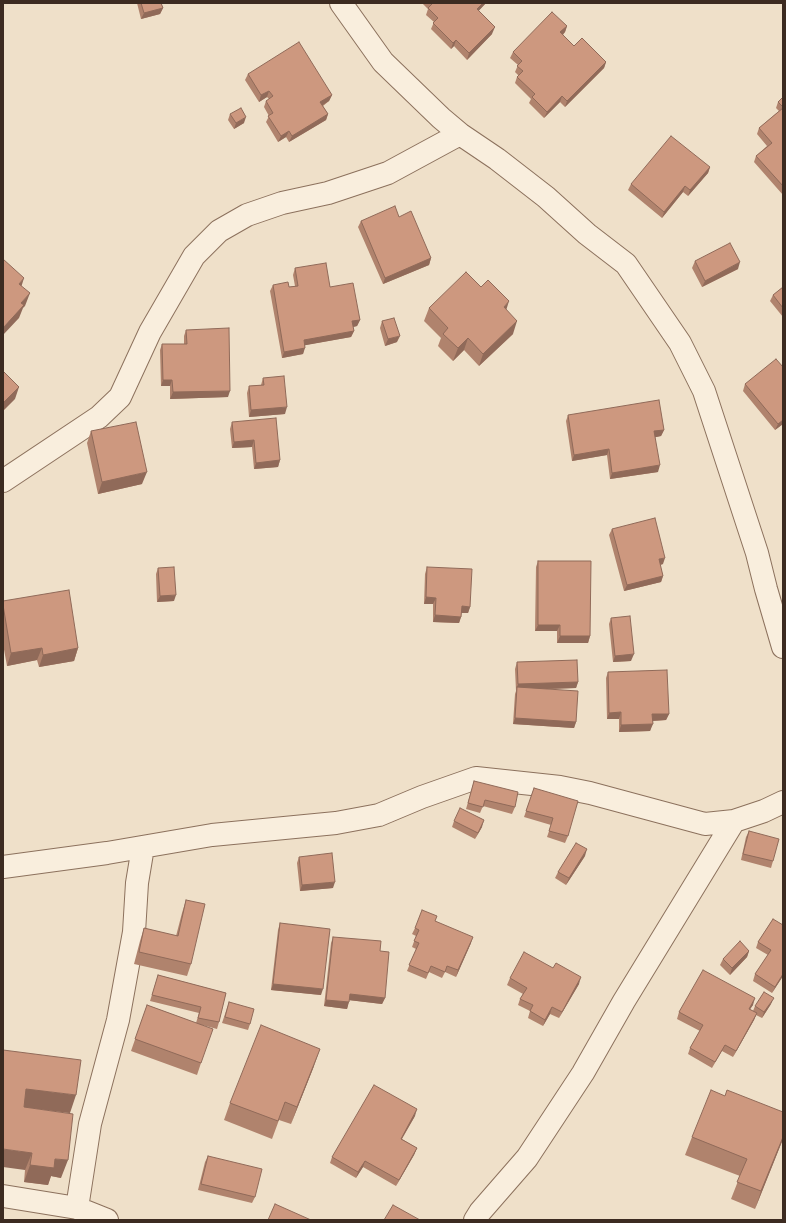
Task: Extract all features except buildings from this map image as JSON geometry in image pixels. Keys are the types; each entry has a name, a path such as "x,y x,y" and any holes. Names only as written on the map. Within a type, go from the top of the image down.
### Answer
{"street":[{"path":"341,3 383,62 441,118 460,134 510,168 546,197 587,234 626,264 680,343 704,392 758,553 766,589 783,647"},
{"path":"3,481 99,418 120,397 150,332 194,256 219,231 247,215 282,203 328,193 388,173 460,134"},
{"path":"3,867 107,853 212,835 336,823 379,815 422,797 476,778 560,787 590,793 705,824 734,821 764,811 783,802"},
{"path":"475,1220 480,1212 527,1158 583,1074 624,1001 734,821"},
{"path":"77,1208 90,1124 118,1020 134,932 137,883 143,847"},
{"path":"3,1196 77,1208 107,1220"}]}
